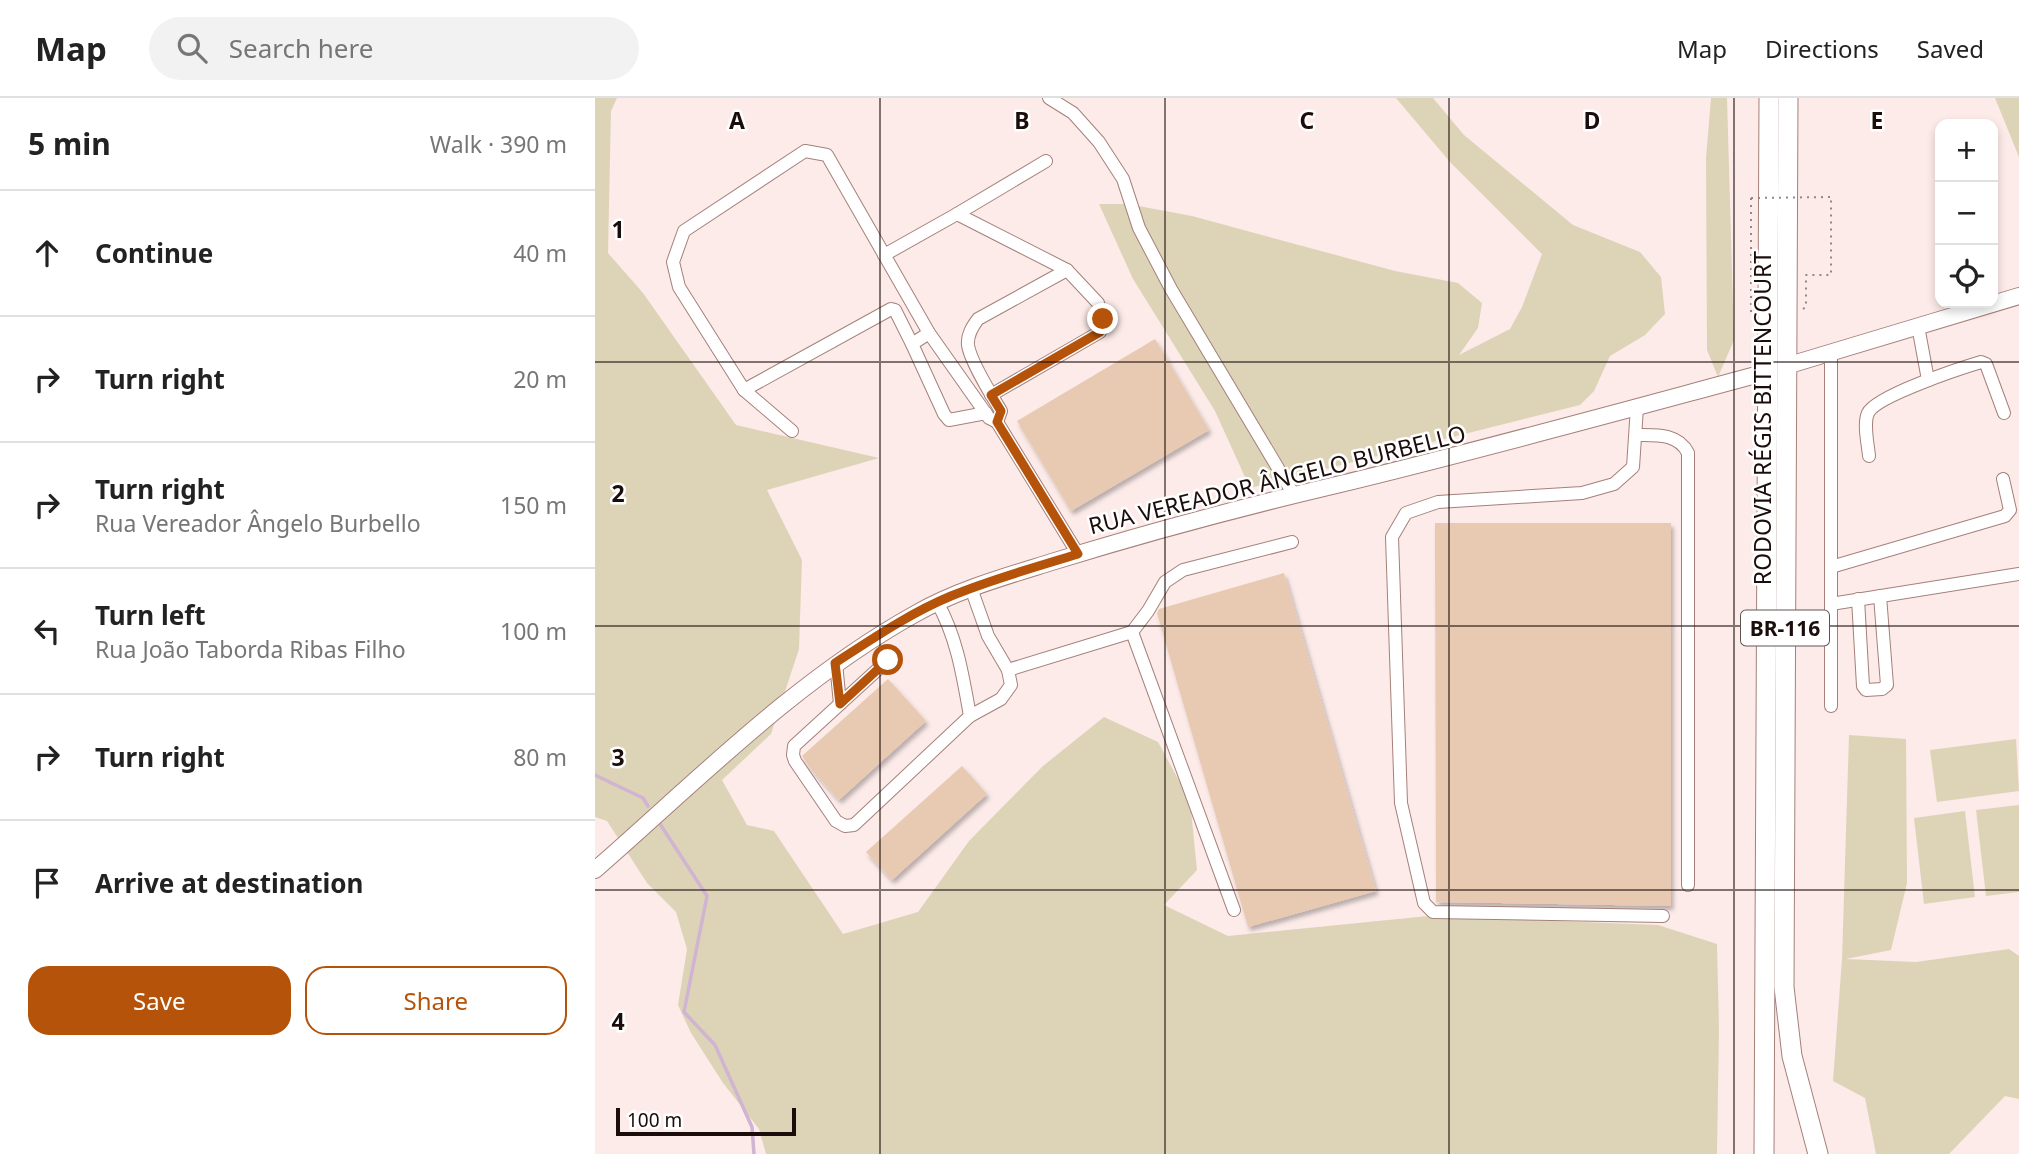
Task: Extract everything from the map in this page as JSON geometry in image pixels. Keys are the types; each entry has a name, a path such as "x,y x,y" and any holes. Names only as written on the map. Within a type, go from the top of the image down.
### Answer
{"highway":[{"name":"RODOVIA RÉGIS BITTENCOURT","path":"1764,1154 1769,98"},
{"name":"RODOVIA RÉGIS BITTENCOURT","path":"1788,98 1784,987 1792,1056 1818,1154"}],"main road":[{"path":"1786,366 2019,296"},
{"name":"RUA VEREADOR ÂNGELO BURBELLO","path":"595,870 788,700 835,663 937,602 971,588 1078,554 1210,516 1506,444 1767,372"}],"street":[{"path":"1049,98 1073,113 1099,142 1123,179 1139,228 1171,289 1294,495"},
{"path":"792,431 744,390 679,287 673,262 684,231 805,151 827,155 929,333 989,418 997,422 1078,554"},
{"path":"884,255 1046,162"},
{"path":"957,214 1067,270 1098,303 1103,319 1100,332 991,395"},
{"path":"997,422 1001,411 968,345 971,328 978,319 1067,270"},
{"path":"744,390 891,309 895,310 944,415 949,420 986,413"},
{"path":"1918,326 1928,380"},
{"path":"912,344 929,333"},
{"path":"1831,353 1831,706"},
{"path":"1869,456 1868,412 1875,404 1928,380 1981,362 1986,364 2004,413"},
{"path":"1637,407 1633,467 1614,484 1582,493 1438,502 1406,513 1392,537 1401,803 1425,903 1433,912 1663,916"},
{"path":"1637,435 1666,436 1684,444 1688,453 1688,884"},
{"path":"1831,567 2005,516 2010,510 2010,504 2003,478"},
{"path":"1008,670 1132,632 1149,611 1165,582 1183,570 1292,542"},
{"path":"1831,604 2019,574"},
{"path":"888,660 794,746 793,755 836,821 845,825 854,825 970,716 1001,699 1011,685 1008,670 988,636 971,588"},
{"path":"1858,600 1863,686 1866,690 1882,689 1887,685 1880,596"},
{"path":"937,602 945,616 958,654 970,716"},
{"path":"1132,632 1234,911"},
{"path":"835,663 840,704"}],"path":[{"path":"1751,319 1751,198 1831,197 1831,275 1806,275 1806,307 1787,318"}],"shaded area":[{"path":"595,98 617,98 611,111 608,253 643,293 736,425 879,458 767,490 802,560 799,649 771,734 722,780 747,825 774,831 843,934 918,912 969,841 1043,766 1104,717 1158,742 1190,801 1197,870 1164,905 1228,936 1428,916 1658,925 1717,944 1717,1154 766,1154 759,1129 723,1083 691,1033 678,1005 687,949 676,912 647,883 607,821 595,817"},
{"path":"1396,98 1433,98 1464,135 1573,225 1640,252 1661,277 1665,314 1645,335 1610,356 1594,391 1580,405 1250,488 1215,411 1133,279 1099,204 1128,204 1192,216 1395,271 1458,283 1482,303 1478,328 1459,355 1510,329 1522,307 1542,254 1450,162"},
{"path":"1711,98 1727,98 1734,340 1718,377 1707,350 1706,158"},
{"path":"1995,98 2019,98 2019,157"},
{"path":"1849,735 1906,739 1907,883 1891,950 1846,959 1916,962 2009,949 2019,956 2019,1099 2005,1096 1949,1154 1876,1154 1865,1098 1833,1081 1842,959"},
{"path":"2016,739 2019,791 1937,802 1930,750"},
{"path":"2019,805 2019,892 1986,896 1976,810"},
{"path":"1965,811 1975,897 1924,904 1914,818"}],"building":[{"path":"1155,339 1209,430 1071,511 1017,421"},
{"path":"1435,523 1671,523 1671,906 1436,902"},
{"path":"1284,573 1376,891 1248,927 1157,613 1159,609"},
{"path":"888,679 926,721 839,800 802,756"},
{"path":"962,766 987,794 892,880 866,852"}],"waterway":[{"path":"595,775 643,798 648,806"},
{"path":"660,824 707,896 684,1012 715,1045 752,1127 754,1154"}],"route":[{"path":"888,660 840,704 835,663 868,641 937,602 971,588 1078,554 997,422 1001,411 991,395 1100,332 1103,319"}]}
